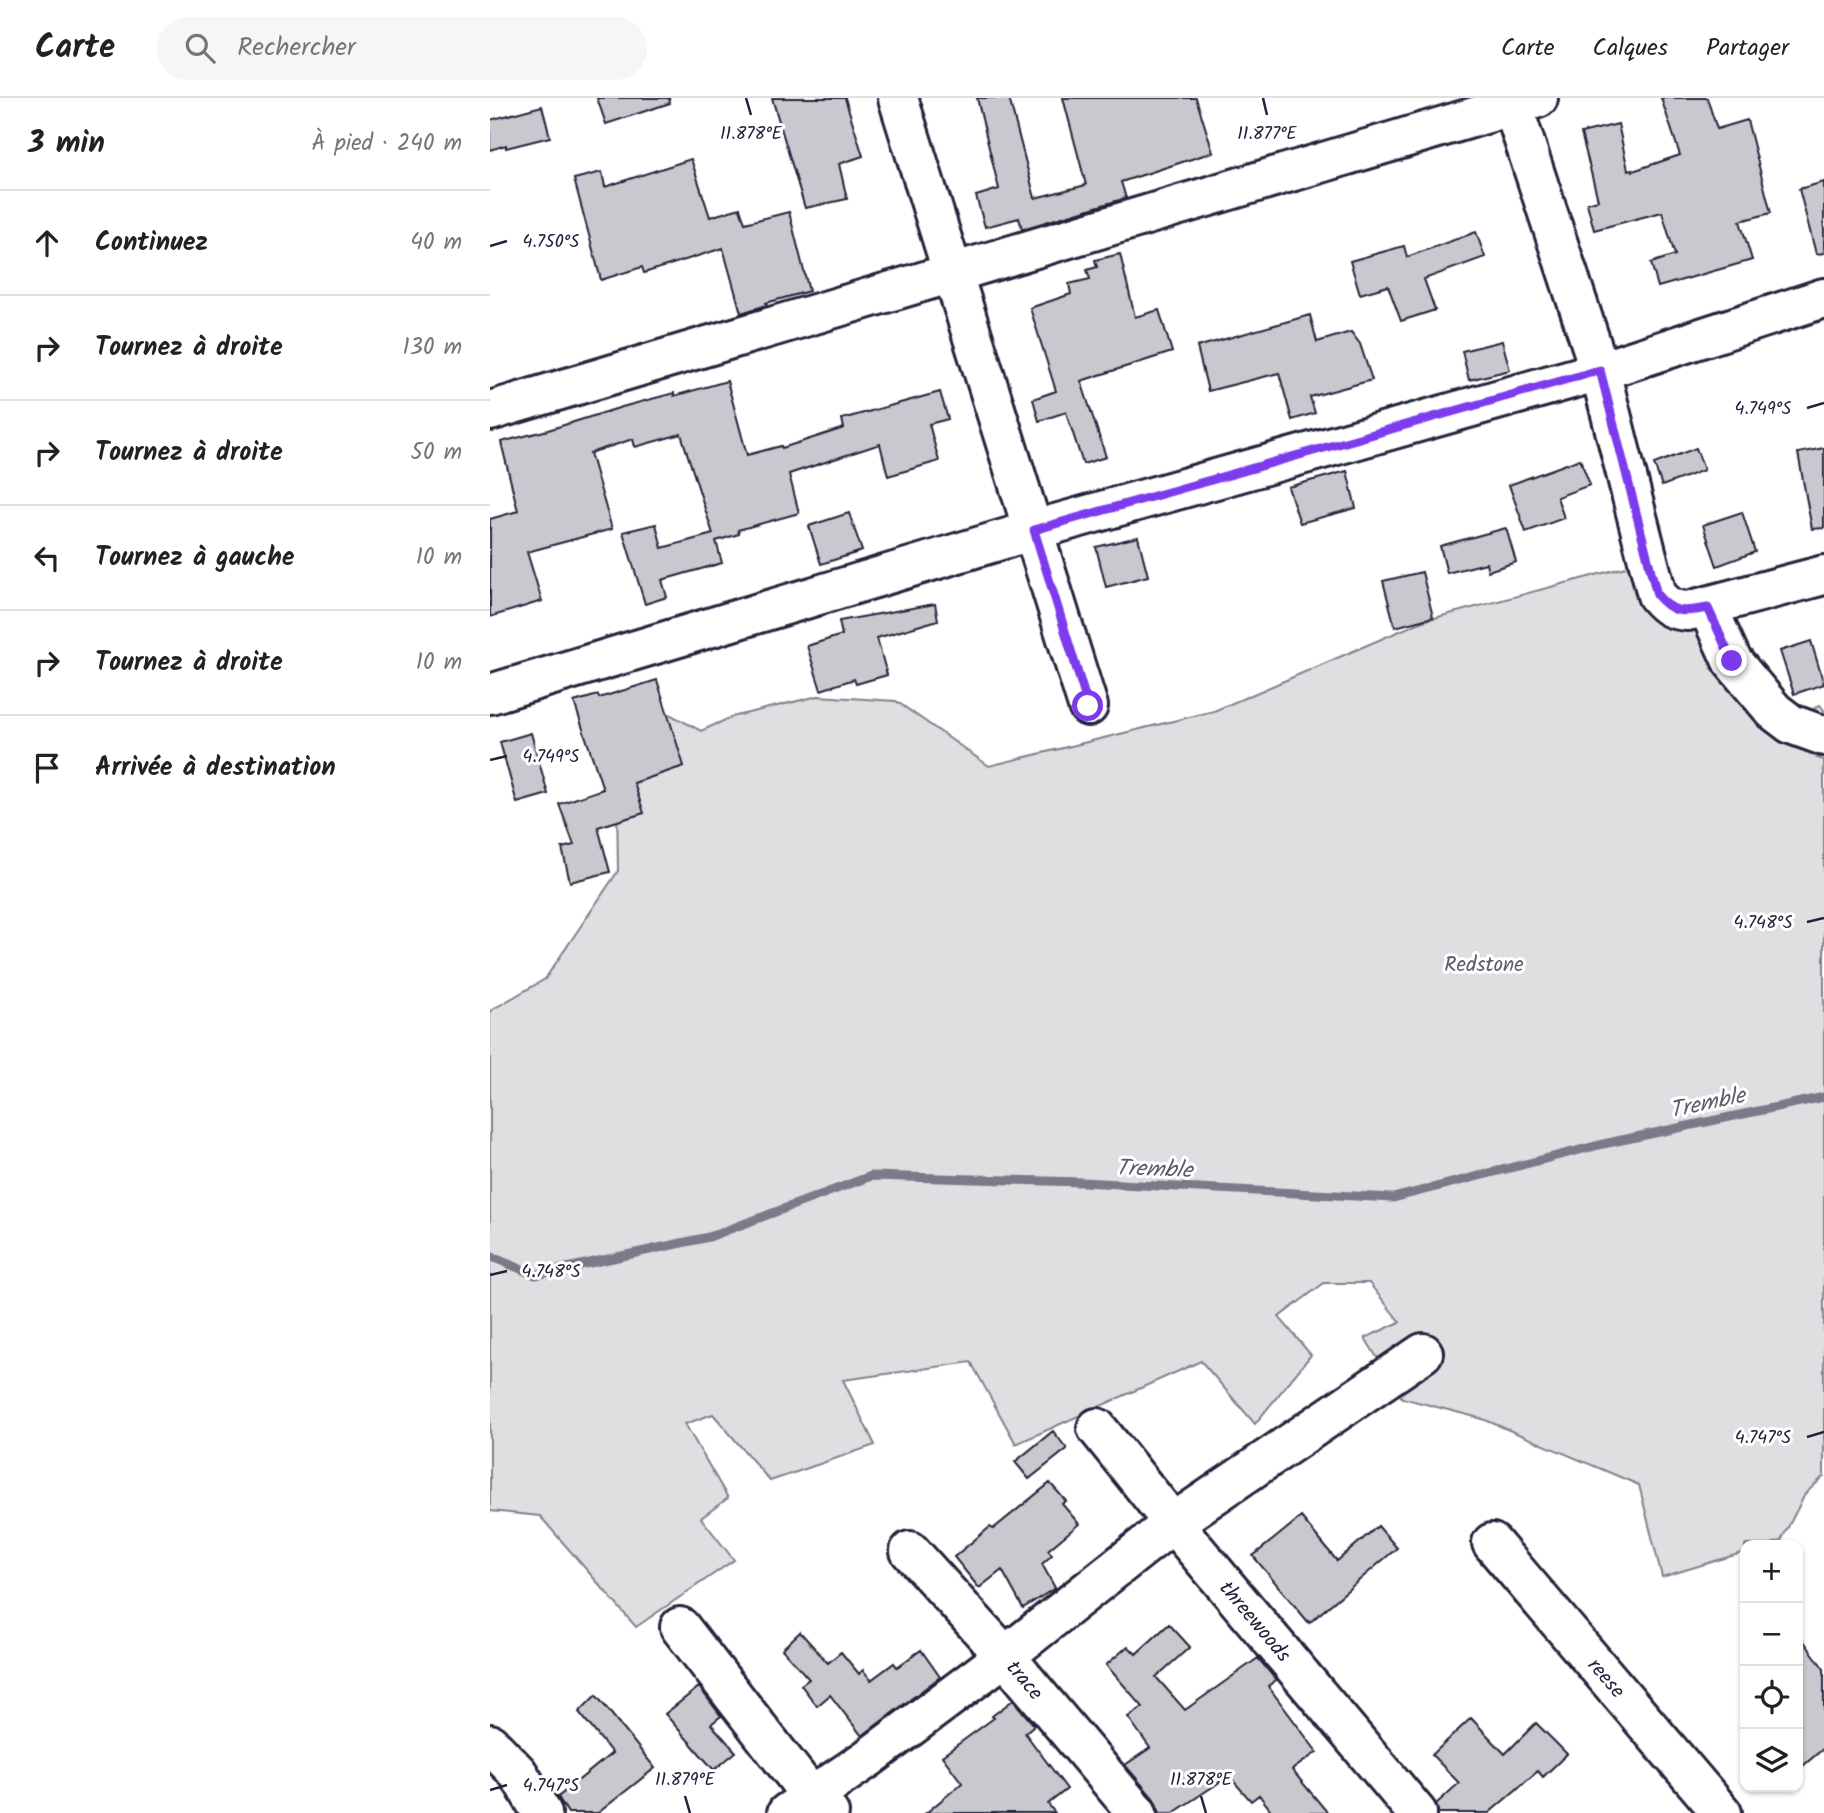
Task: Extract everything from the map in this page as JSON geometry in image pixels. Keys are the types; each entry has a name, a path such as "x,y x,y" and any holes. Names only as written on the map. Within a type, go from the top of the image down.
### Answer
{"street":[{"path":"898,98 1088,706"},
{"path":"490,411 1520,101 1600,370 1657,595 1674,611 1688,611 1708,608 1824,575"},
{"path":"490,694 1034,530 1600,370 1824,298"},
{"path":"1708,608 1732,661 1774,711 1791,724 1824,736"},
{"path":"680,1627 809,1807 867,1759 1006,1656 1173,1523 1423,1353"},
{"name":"threewoods","path":"1097,1429 1417,1813"},
{"name":"reese","path":"1492,1543 1722,1813"},
{"name":"trace","path":"910,1550 1006,1656 1137,1813"},
{"path":"490,1744 518,1773 542,1813"}],"green space":[{"name":"Redstone","path":"1656,559 1782,727 1820,705 1824,710 1824,752 1817,758 1824,760 1824,1476 1805,1494 1782,1540 1740,1540 1740,1554 1662,1577 1639,1485 1483,1419 1402,1398 1365,1338 1400,1322 1369,1283 1324,1283 1279,1317 1311,1355 1255,1424 1201,1361 1016,1444 971,1362 843,1380 875,1445 770,1481 713,1414 685,1424 728,1498 701,1518 734,1560 636,1627 540,1516 490,1511 490,1011 545,979 618,871 616,731 645,701 701,731 732,717 818,696 896,701 989,766 1214,711 1423,621"}],"building":[{"path":"597,98 669,98 670,103 606,124"},
{"path":"772,98 845,98 863,156 839,164 847,199 805,208"},
{"path":"977,98 1009,98 1035,198 1086,185 1063,98 1196,98 1213,152 1121,182 1126,198 1022,229 1019,218 985,227 976,196 999,189"},
{"path":"1661,98 1707,98 1717,129 1747,120 1771,213 1740,221 1752,260 1658,287 1651,263 1675,255 1662,212 1594,230 1587,203 1598,200 1581,133 1618,124 1628,170 1633,171 1680,155"},
{"path":"542,106 550,137 490,150 490,120"},
{"path":"691,159 710,217 740,208 745,223 789,212 809,291 741,313 723,248 644,273 642,267 601,280 574,179 602,172 605,187"},
{"path":"1824,182 1824,253 1816,254 1799,189"},
{"path":"1476,232 1485,257 1424,279 1435,310 1401,321 1388,286 1360,294 1350,261 1404,246 1407,257"},
{"path":"1120,254 1135,317 1159,310 1172,352 1081,381 1106,457 1083,464 1066,412 1039,421 1033,399 1056,391 1030,308 1071,294 1069,284 1090,279 1087,270 1097,267 1095,260"},
{"path":"1310,315 1317,342 1351,332 1360,344 1372,380 1310,397 1315,413 1292,420 1279,373 1208,391 1197,347"},
{"path":"1502,341 1510,370 1469,380 1462,351"},
{"path":"727,381 747,455 781,446 782,448 844,428 842,419 940,392 948,419 929,424 939,461 888,476 880,444 789,474 799,513 738,530 739,534 716,541 722,563 662,580 667,597 645,604 623,532 656,524 662,548 713,534 681,434 635,447 633,439 590,453 612,529 527,552 542,601 490,617 490,519 518,511 501,442 622,407"},
{"path":"1696,448 1704,470 1662,486 1654,464"},
{"path":"1824,448 1824,528 1812,529 1798,453"},
{"path":"1580,459 1590,485 1557,497 1564,518 1526,532 1509,485"},
{"path":"1347,471 1356,508 1300,523 1288,487"},
{"path":"1742,512 1755,552 1717,566 1703,525"},
{"path":"849,513 862,551 821,564 809,526"},
{"path":"1506,528 1516,562 1488,571 1486,563 1447,573 1440,546"},
{"path":"1138,537 1148,576 1106,587 1096,547"},
{"path":"1422,572 1433,617 1395,627 1383,581"},
{"path":"935,604 938,620 877,638 887,675 856,684 854,679 821,690 807,646 842,635 839,621"},
{"path":"1811,641 1824,684 1794,694 1780,651"},
{"path":"657,680 684,766 634,783 644,813 598,827 610,872 570,882 562,848 574,845 559,804 603,789 574,702 598,695 599,698"},
{"path":"531,733 548,794 517,803 500,742"},
{"path":"1053,1431 1067,1449 1029,1479 1015,1462"},
{"path":"1050,1483 1066,1501 1062,1504 1079,1524 1048,1550 1052,1555 1042,1564 1055,1588 1023,1608 1002,1570 979,1588 954,1557"},
{"path":"1301,1517 1337,1561 1378,1526 1397,1548 1309,1623 1253,1556"},
{"path":"1169,1624 1190,1647 1156,1677 1185,1710 1258,1658 1276,1680 1268,1686 1317,1752 1292,1770 1328,1813 1273,1813 1259,1795 1251,1801 1229,1776 1173,1813 1160,1813 1154,1799 1125,1765 1150,1748 1128,1717 1143,1707 1106,1665 1128,1646 1136,1654"},
{"path":"800,1632 828,1663 841,1652 859,1674 863,1670 871,1680 894,1663 897,1667 921,1650 940,1677 862,1736 830,1695 817,1706 801,1685 809,1679 782,1649"},
{"path":"1803,1640 1824,1669 1824,1748 1803,1766"},
{"path":"699,1687 721,1716 711,1724 736,1752 714,1770 665,1714"},
{"path":"596,1695 655,1768 598,1813 568,1813 558,1797 612,1753 579,1712"},
{"path":"1013,1700 1034,1725 1025,1733 1067,1789 1048,1804 1055,1813 926,1813 962,1783 942,1756 994,1718 992,1716"},
{"path":"1471,1718 1505,1754 1536,1723 1567,1754 1543,1777 1538,1771 1489,1813 1438,1813 1436,1804 1459,1783 1432,1755"}],"waterway":[{"name":"Tremble","path":"490,1256 535,1275 709,1237 871,1176 1082,1182 1393,1198 1603,1144 1824,1097"}],"route":[{"path":"1088,706 1034,530 1600,370 1657,595 1674,611 1708,608 1732,661"}]}
